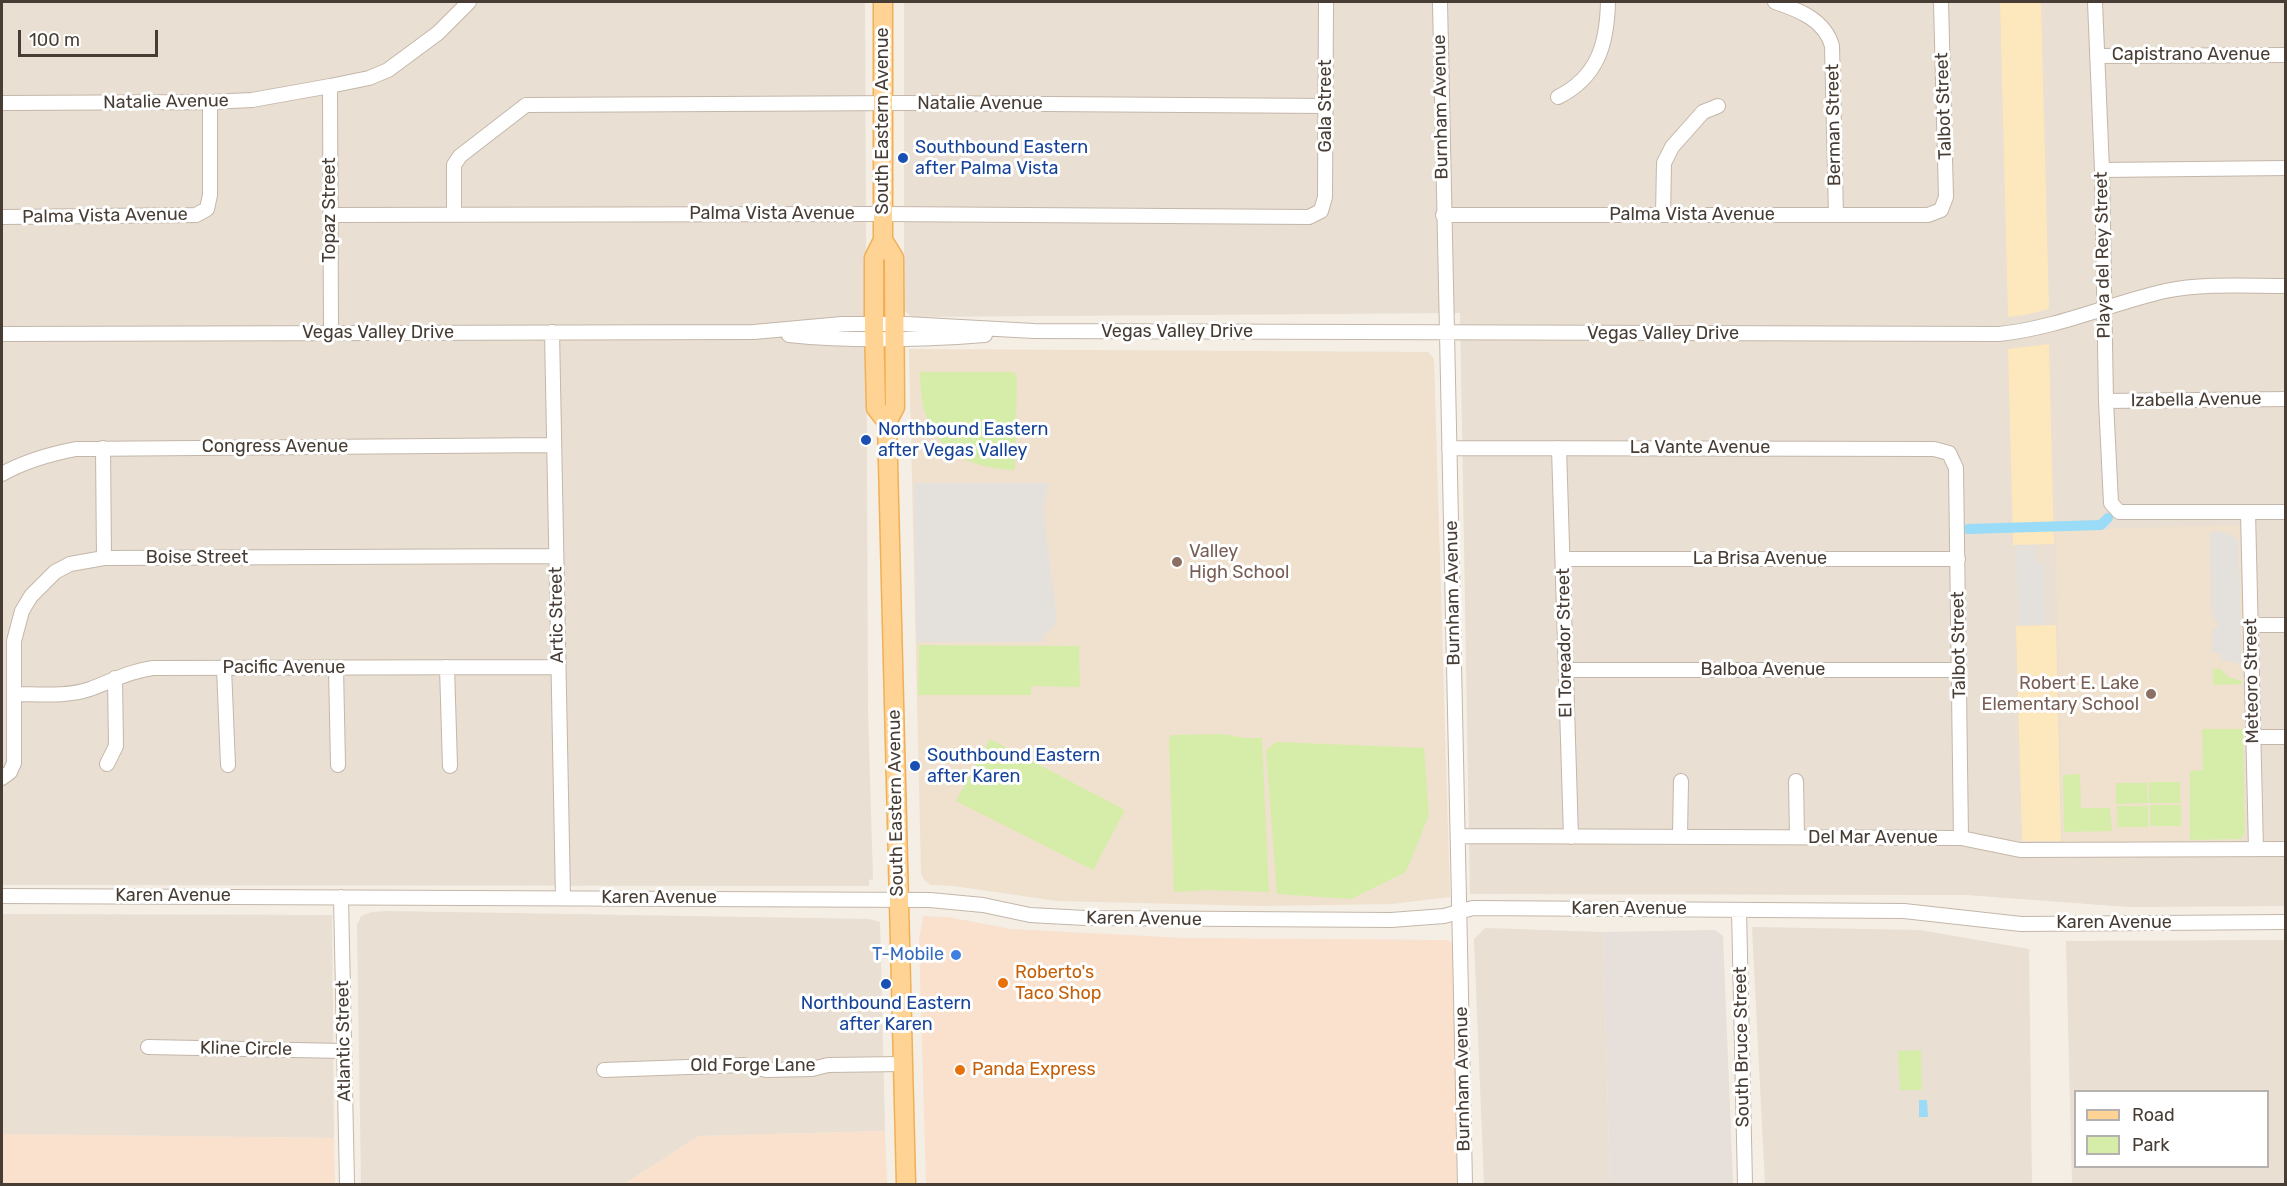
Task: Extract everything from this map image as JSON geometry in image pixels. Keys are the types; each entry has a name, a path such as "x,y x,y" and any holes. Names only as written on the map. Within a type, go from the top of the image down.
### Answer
{"main road":[{"name":"South Eastern Avenue","path":"883,2 883,240 874,258 874,332 876,408 887,422"},
{"name":"South Eastern Avenue","path":"883,240 894,258 896,407 887,422 906,1185"}],"street":[{"name":"Natalie Avenue","path":"2,103 252,100 330,87 369,78 388,70 438,33 469,2"},
{"name":"Gala Street","path":"1321,211 1325,198 1326,2"},
{"name":"Burnham Avenue","path":"1440,2 1465,1185"},
{"path":"1558,97 1573,90 1600,56 1608,25 1608,2"},
{"name":"Berman Street","path":"1775,2 1811,18 1823,26 1829,35 1832,46 1836,215"},
{"name":"Talbot Street","path":"1941,2 1946,197 1941,210"},
{"name":"Playa del Rey Street","path":"2095,2 2102,171 2110,495 2114,508 2119,512 2248,513"},
{"name":"Capistrano Avenue","path":"2097,56 2286,55"},
{"name":"Topaz Street","path":"330,87 331,333"},
{"name":"Palma Vista Avenue","path":"2,217 185,216 196,214 207,208 210,195 210,102"},
{"name":"Natalie Avenue","path":"454,214 454,165 460,156 526,105 883,103 1326,106"},
{"path":"1663,215 1664,163 1672,147 1703,112 1718,106"},
{"path":"2102,171 2286,168"},
{"name":"Palma Vista Avenue","path":"1443,215 1928,215 1941,210"},
{"name":"Palma Vista Avenue","path":"330,215 883,214 1309,217 1321,211"},
{"name":"Vegas Valley Drive","path":"2,334 754,332 843,340 874,332 895,332 927,324 1034,331 2000,334 2044,327 2186,287 2286,286"},
{"name":"Artic Street","path":"552,332 563,898"},
{"name":"Izabella Avenue","path":"2106,400 2286,399"},
{"name":"Congress Avenue","path":"2,474 54,453 76,448 554,445"},
{"path":"103,448 104,558"},
{"name":"La Vante Avenue","path":"1449,448 1934,449 1950,453"},
{"name":"El Toreador Street","path":"1560,448 1570,837"},
{"name":"Talbot Street","path":"1950,453 1956,468 1961,838"},
{"path":"2248,513 2286,512"},
{"name":"Meteoro Street","path":"2248,513 2256,849"},
{"name":"Boise Street","path":"6,775 14,763 14,640 22,611 43,582 70,564 104,558 556,556"},
{"name":"La Brisa Avenue","path":"1563,559 1958,559"},
{"path":"2250,625 2286,625"},
{"name":"Pacific Avenue","path":"14,694 72,693 89,689 135,671 153,668 558,667"},
{"path":"224,668 228,765"},
{"path":"336,668 338,765"},
{"path":"447,668 450,766"},
{"name":"Balboa Avenue","path":"1566,670 1960,670"},
{"path":"107,764 116,746 115,678"},
{"path":"2253,737 2286,737"},
{"path":"1680,837 1681,781"},
{"path":"1796,781 1797,837"},
{"name":"Del Mar Avenue","path":"1459,836 1961,838 2020,850 2286,849"},
{"name":"Karen Avenue","path":"2,896 930,900 983,905 1030,915 1085,918 1391,920 1444,915 1473,908 1904,911 2021,924 2286,922"},
{"name":"Atlantic Street","path":"342,897 347,1185"},
{"name":"South Bruce Street","path":"1739,910 1745,1185"},
{"name":"Kline Circle","path":"148,1047 344,1051"},
{"name":"Old Forge Lane","path":"604,1070 744,1065 766,1070 812,1069 828,1065 903,1064"}],"shaded area":[{"path":"2,2 865,2 868,712 873,879 869,880 869,886 2,885"},
{"path":"904,2 2285,2 2285,906 2129,907 1966,895 1470,894 1460,313 912,317 904,310"},
{"name":"Valley High School","path":"909,349 1428,352 1434,359 1450,897 1392,904 1261,906 1057,901 954,886 931,885 924,880 921,873"},
{"path":"914,483 1049,483 1043,509 1057,619 1054,626 1043,636 1043,642 916,642"},
{"name":"Robert E. Lake Elementary School","path":"2237,525 2240,527 2246,834 2241,841 2063,842 2055,530"},
{"path":"2210,532 2224,532 2238,539 2242,665 2222,661 2221,653 2212,653 2212,630 2219,627 2212,614 2211,606"},
{"path":"2034,545 2035,563 2043,563 2045,625 2019,625 2016,546"},
{"path":"372,912 869,919 880,922 885,1131 699,1136 624,1184 361,1184 357,925 361,916"},
{"path":"2,914 332,915 334,1138 2,1134"},
{"path":"923,916 948,917 1011,929 1185,938 1448,940 1453,944 1459,1184 926,1184 919,940"},
{"path":"1752,927 1920,930 2029,949 2032,1184 1765,1184"},
{"path":"1485,928 1603,932 1610,1184 1484,1184 1474,939"},
{"path":"1715,930 1723,936 1733,1184 1610,1184 1603,932"},
{"path":"2285,940 2285,1184 2072,1184 2066,941"},
{"path":"885,1131 887,1184 624,1184 699,1136"},
{"path":"2,1134 334,1138 335,1184 2,1184"}],"green space":[{"path":"920,372 1013,372 1017,376 1015,470 992,468 973,463 956,455 943,444 933,431 926,414 921,395"},
{"path":"919,645 1079,646 1080,687 1031,686 1031,695 918,695"},
{"path":"2213,669 2221,669 2228,677 2242,681 2242,684 2213,685"},
{"path":"2202,729 2243,729 2245,834 2240,839 2190,840 2190,771 2203,770"},
{"path":"1223,734 1262,738 1269,892 1209,890 1174,892 1169,739 1172,735"},
{"path":"990,739 1125,810 1093,870 956,801"},
{"path":"1276,742 1424,748 1429,815 1406,872 1351,899 1277,894 1266,750"},
{"path":"2080,774 2081,808 2110,808 2112,831 2064,832 2063,775"},
{"path":"2149,782 2180,782 2180,803 2149,803"},
{"path":"2116,783 2147,783 2148,803 2116,804"},
{"path":"2150,805 2181,805 2181,826 2150,826"},
{"path":"2117,806 2148,806 2148,827 2117,827"},
{"path":"1921,1050 1922,1090 1900,1090 1898,1051"}],"sand":[{"path":"2000,2 2041,2 2049,309 2008,317"},
{"path":"2049,344 2054,544 2013,545 2008,349"},
{"path":"2056,625 2061,841 2022,841 2016,626"}],"water":[{"path":"1919,1100 1927,1100 1928,1117 1919,1117"}],"waterway":[{"path":"1968,529 2101,525 2108,518"}],"place":[{"name":"Southbound Eastern after Palma Vista","path":"903,158"},
{"name":"Northbound Eastern after Vegas Valley","path":"866,440"},
{"name":"Valley High School","path":"1177,562"},
{"name":"Robert E. Lake Elementary School","path":"2151,694"},
{"name":"Southbound Eastern after Karen","path":"915,766"},
{"name":"T-Mobile","path":"956,955"},
{"name":"Roberto's Taco Shop","path":"1003,983"},
{"name":"Northbound Eastern after Karen","path":"886,984"},
{"name":"Panda Express","path":"960,1070"}]}
